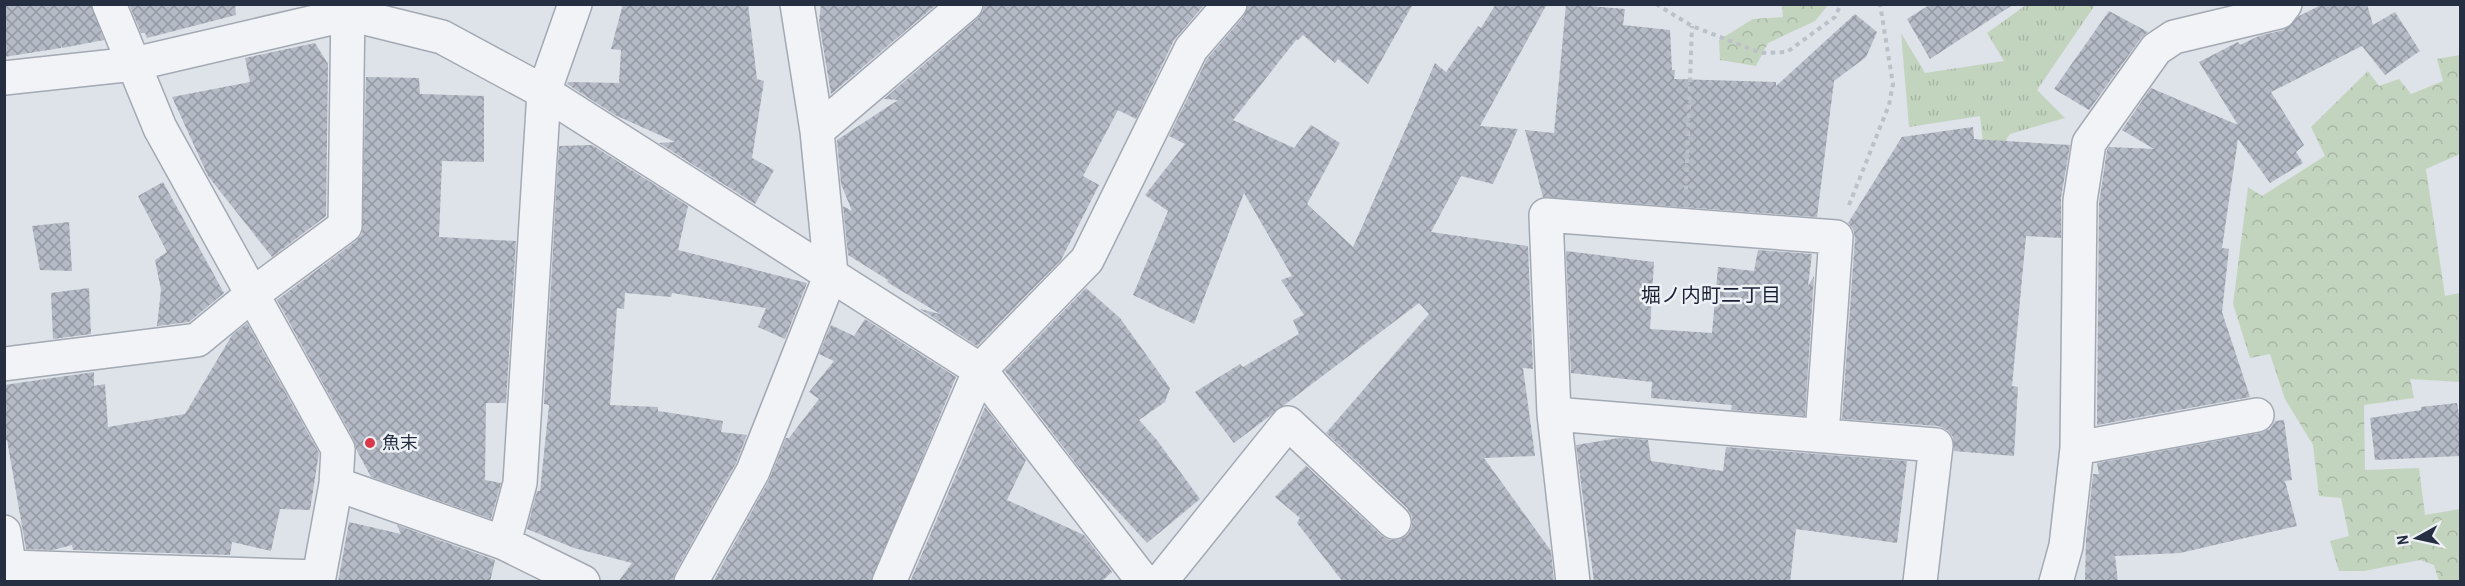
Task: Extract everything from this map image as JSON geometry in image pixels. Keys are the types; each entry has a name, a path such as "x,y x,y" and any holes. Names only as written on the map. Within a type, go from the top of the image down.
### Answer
{"street":[{"path":"4,532 11,574 319,579 336,484 338,449 160,128 109,4"},
{"path":"504,543 520,483 544,92 574,13 575,4"},
{"path":"691,582 753,471 831,274 817,131 797,4"},
{"path":"817,131 966,4"},
{"path":"889,582 980,370 1087,260 1191,49 1230,4"},
{"path":"2056,582 2066,546 2077,448 2080,201 2089,143 2156,49 2174,38 2279,12 2285,4"},
{"path":"4,364 197,340 253,294 345,226 349,9"},
{"path":"4,78 134,64 349,9 442,37 544,92 980,370 1144,582"},
{"path":"1573,582 1554,414 1546,215 1836,237 1822,435"},
{"path":"1554,414 1936,445 1920,582"},
{"path":"2077,448 2257,415"},
{"path":"1160,582 1288,423 1394,522"},
{"path":"336,484 504,543 583,582"}],"path":[{"path":"1656,4 1692,26 1761,53 1787,52 1835,17 1841,4"},
{"path":"1836,237 1889,105 1893,84 1880,4"},
{"path":"1687,179 1692,26"}],"green space":[{"path":"1782,5 1828,5 1815,21 1768,43 1756,66 1720,60 1719,40 1753,19 1783,17"},
{"path":"2026,5 2095,5 2037,90 2065,118 2010,134 1986,169 1980,116 1909,127 1901,33 1925,73 2004,61 1987,33"},
{"path":"2460,55 2460,154 2426,169 2445,296 2460,293 2460,382 2410,379 2414,398 2364,405 2365,470 2419,468 2425,515 2460,509 2460,581 2439,581 2434,565 2420,560 2364,571 2339,571 2330,541 2349,536 2341,498 2319,496 2313,445 2285,399 2270,354 2250,358 2233,304 2248,187 2262,196 2325,156 2311,127 2368,71 2379,86 2399,79 2411,94 2443,81 2437,59"}],"building":[{"path":"4,4 91,4 104,40 62,48 61,43 61,48 4,57"},
{"path":"129,4 235,4 236,15 147,38 145,33 141,33"},
{"path":"623,4 748,4 757,79 764,81 752,158 774,170 755,204 659,143 675,142 615,115 567,84 568,82 619,83 621,50 611,49"},
{"path":"821,4 937,4 831,94 819,22"},
{"path":"984,4 1205,4 1174,40 1136,119 1118,110 1083,176 1099,185 1061,260 977,346 920,309 940,314 848,255 843,206 852,211 841,184 837,140 898,100 884,99 978,18 983,11"},
{"path":"1248,4 1413,4 1368,84 1338,59 1335,63 1303,35 1296,40 1233,120 1294,148 1311,125 1340,143 1307,204 1353,247 1435,63 1446,72 1478,26 1481,28 1496,4 1547,4 1480,126 1518,129 1493,184 1461,176 1431,232 1528,246 1533,369 1523,368 1535,456 1484,458 1551,551 1554,582 1343,582 1297,523 1300,518 1275,497 1306,466 1382,536 1390,540 1399,540 1408,534 1412,526 1412,517 1407,508 1326,433 1429,314 1419,303 1234,443 1195,392 1240,364 1243,367 1299,334 1293,320 1304,315 1281,280 1292,276 1244,193 1194,324 1133,295 1168,211 1145,195 1185,144 1169,136 1207,59 1244,16"},
{"path":"1566,4 1625,9 1623,25 1670,30 1674,79 1776,82 1776,86 1855,14 1877,32 1866,57 1834,81 1817,217 1543,197 1525,130 1554,133"},
{"path":"1931,4 2014,4 1930,59 1907,19"},
{"path":"2323,4 2367,4 2373,25 2395,12 2420,51 2385,75 2362,46 2271,92 2304,145 2296,152 2303,163 2270,183 2238,139 2222,248 2229,249 2222,312 2250,397 2097,425 2099,203 2107,150 2109,147 2154,149 2122,130 2151,88 2238,125 2199,62 2238,42 2240,45 2259,36 2284,30 2299,16"},
{"path":"2109,11 2148,32 2141,38 2089,110 2054,89"},
{"path":"315,43 328,64 326,216 272,257 208,176 172,97 250,82 245,58"},
{"path":"366,77 419,78 420,94 484,96 484,162 442,161 439,237 516,241 506,403 486,403 485,480 501,483 491,519 371,477 356,449 354,440 277,300 356,241 362,234"},
{"path":"1973,127 1974,139 2070,145 2061,198 2061,238 2026,236 2012,386 2018,387 2014,456 1954,451 1953,437 1947,430 1938,426 1842,419 1855,238 1853,229 1848,223 1902,137"},
{"path":"592,145 688,206 678,250 807,283 785,339 758,327 766,308 672,293 671,297 625,293 624,309 617,308 610,405 658,407 658,411 723,421 721,432 747,435 736,463 672,582 618,582 632,563 574,548 527,529 537,491 540,491 549,405 544,404 559,146"},
{"path":"163,182 224,293 189,322 157,326 161,290 155,260 167,252 138,196"},
{"path":"69,222 72,271 40,270 32,226"},
{"path":"1758,250 1812,254 1808,286 1814,276 1805,416 1731,410 1732,405 1651,398 1652,382 1571,373 1566,251 1654,262 1650,329 1712,333 1718,267 1754,271"},
{"path":"89,288 91,334 53,339 51,293"},
{"path":"1086,288 1120,318 1170,388 1165,402 1139,420 1156,439 1200,499 1147,543 1087,478 1005,371"},
{"path":"865,319 956,377 871,582 713,582 769,480 786,438 789,438 819,399 809,392 834,361 819,354 831,325 854,336"},
{"path":"247,323 319,453 310,510 280,509 271,551 232,542 230,555 73,550 72,545 53,550 26,549 7,440 4,441 4,385 94,372 94,386 105,384 108,427 185,414 232,335"},
{"path":"2457,403 2460,420 2460,456 2375,460 2370,418 2421,410 2421,407"},
{"path":"985,407 1026,460 1007,500 1084,535 1112,572 1101,582 910,582"},
{"path":"2284,420 2292,480 2285,481 2297,526 2180,553 2115,556 2118,582 2085,582 2086,540 2093,474 2099,474 2097,463 2260,433 2270,429 2275,421"},
{"path":"1619,438 1648,440 1651,461 1723,471 1726,447 1907,461 1897,543 1796,529 1790,582 1594,582 1576,445"},
{"path":"349,522 401,534 397,525 495,560 490,582 338,582"}],"place":[{"name":"魚末","path":"370,443"}],"district":[{"name":"堀ノ内町二丁目","path":"1711,295"}]}
